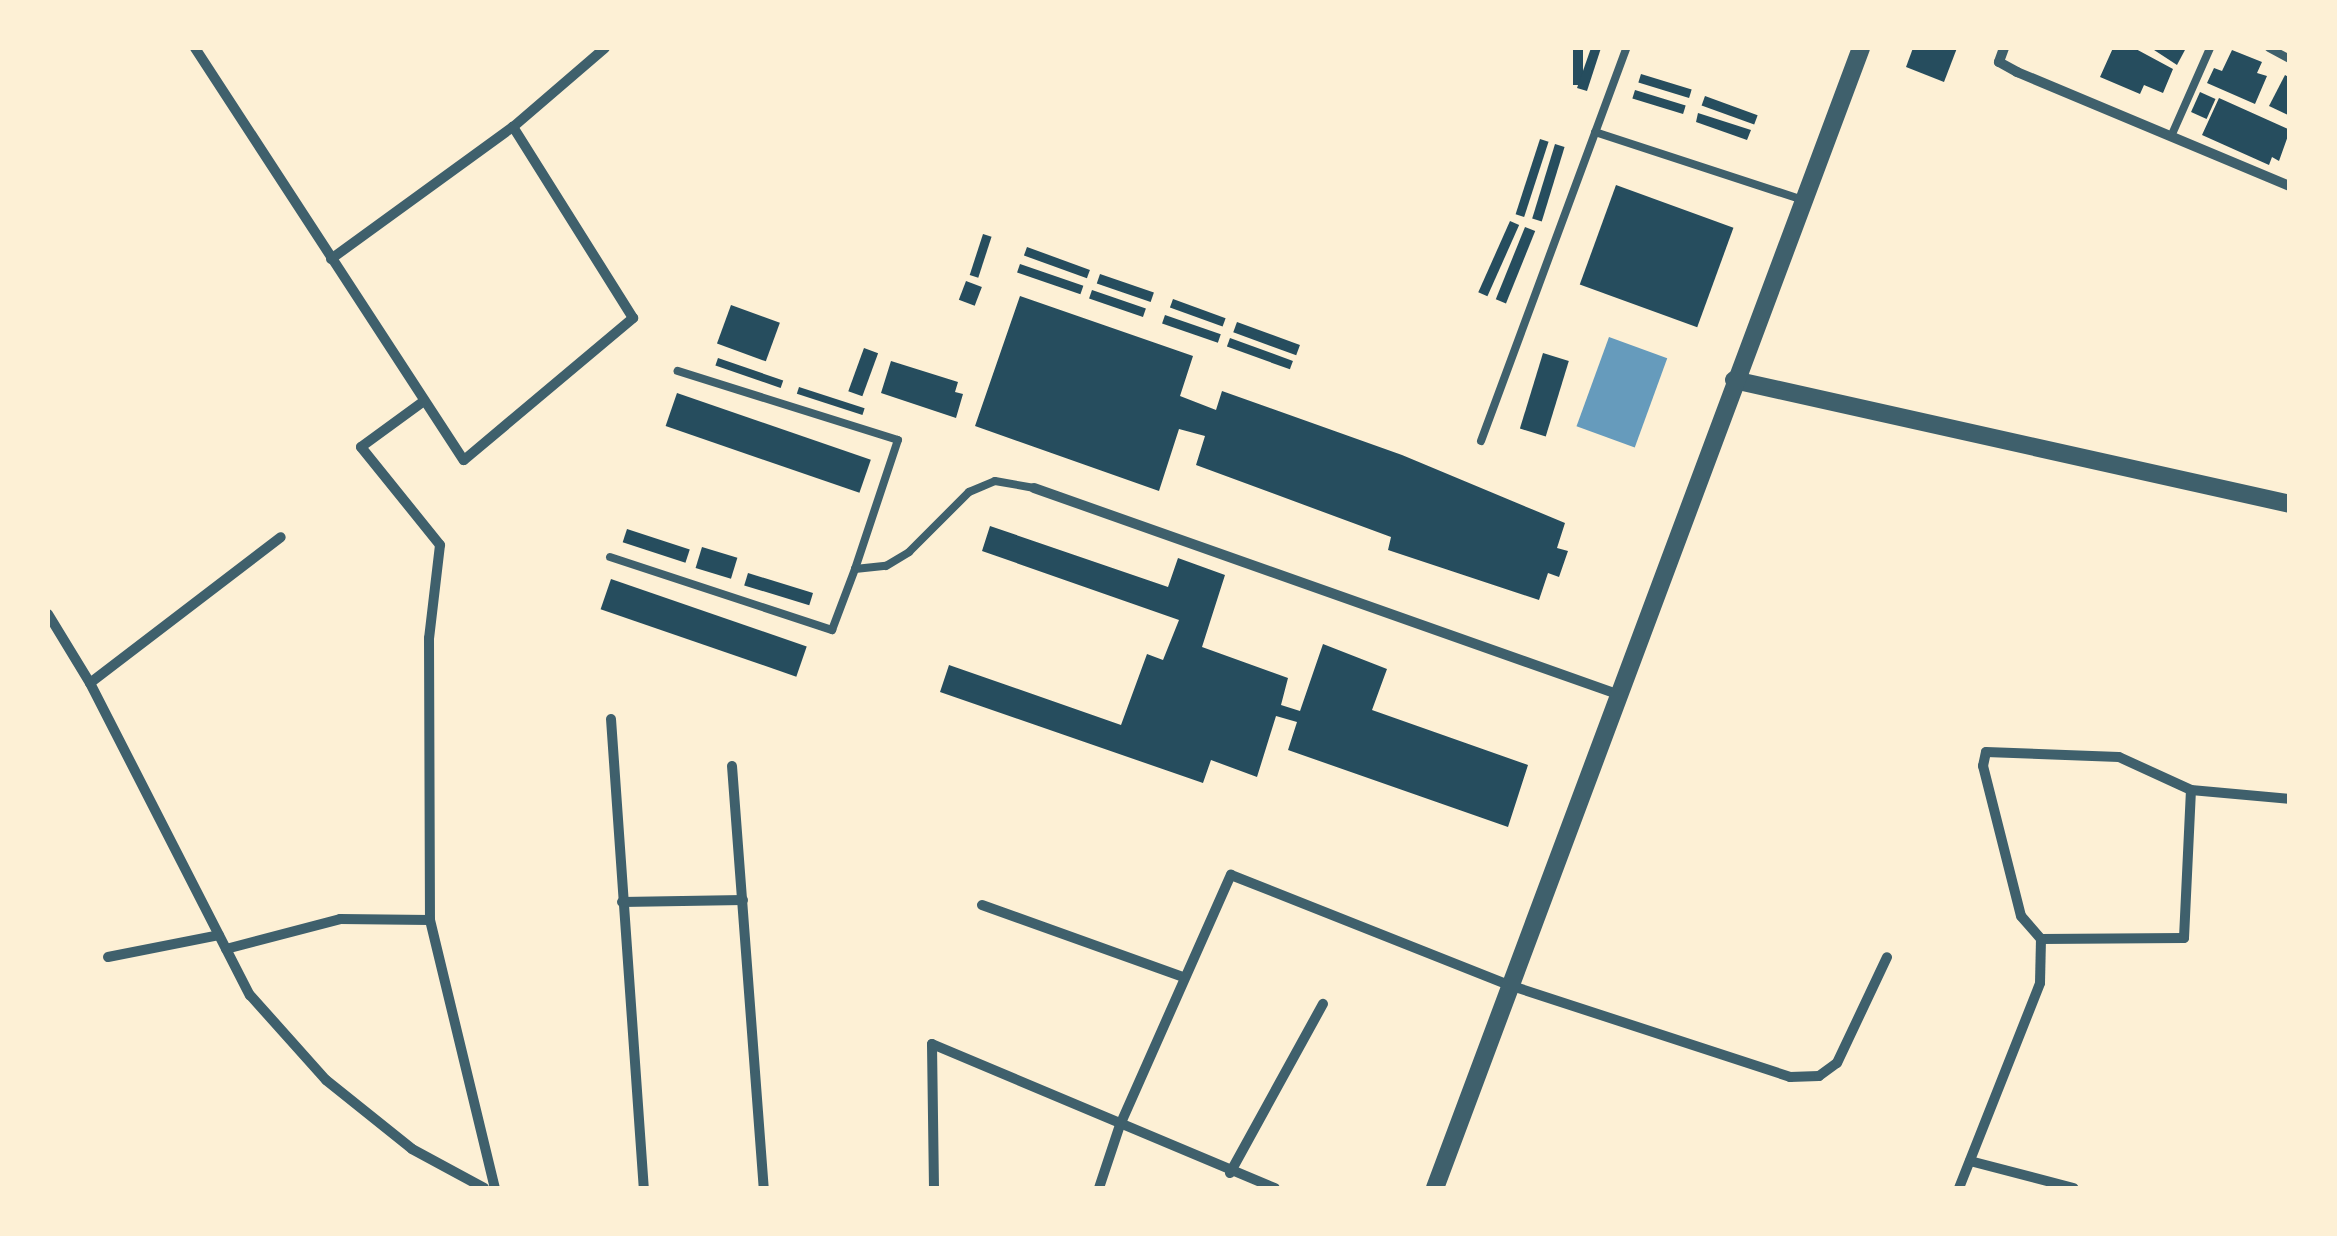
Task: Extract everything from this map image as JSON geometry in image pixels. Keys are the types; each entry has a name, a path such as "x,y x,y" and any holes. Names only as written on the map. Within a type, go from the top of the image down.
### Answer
{"street":[{"path":"195,48 464,460 633,318 513,127"},
{"path":"331,259 513,127 605,48"},
{"path":"1435,1188 1861,48"},
{"path":"2004,48 1999,62 2017,72 2173,132 2290,186"},
{"path":"1734,380 2290,504"},
{"path":"424,401 361,447 440,546 429,638 430,920 494,1188"},
{"path":"1034,488 1617,694"},
{"path":"90,683 281,537"},
{"path":"48,614 90,683 250,995 326,1080 412,1149 484,1188"},
{"path":"611,719 644,1188"},
{"path":"1959,1188 2040,983 2041,939 2017,900 1983,766 1986,752 2119,758 2191,790 2290,799"},
{"path":"732,766 764,1188"},
{"path":"2041,939 2184,938 2191,790"},
{"path":"1099,1188 1120,1126 1230,875 1509,985 1790,1077 1819,1076 1837,1063 1886,957"},
{"path":"622,902 742,900"},
{"path":"982,905 1183,977"},
{"path":"226,949 340,919 430,920"},
{"path":"108,958 219,935"},
{"path":"1230,1173 1322,1004"},
{"path":"934,1188 932,1044 1230,1173 1274,1188"},
{"path":"1970,1161 2074,1188"}],"lane":[{"path":"1481,441 1626,48"},
{"path":"2173,132 2210,48"},
{"path":"2269,48 2290,59"},
{"path":"1595,132 1803,200"},
{"path":"610,556 832,630 855,569 898,440 678,371"},
{"path":"855,569 886,566 908,552 968,492 995,481 1034,488"}],"water":[{"path":"1609,337 1667,358 1635,447 1577,426"}],"building":[{"path":"1573,48 1583,48 1583,85 1573,85"},
{"path":"1591,48 1601,48 1587,91 1577,88"},
{"path":"1913,48 1957,48 1944,82 1906,67"},
{"path":"2113,48 2134,48 2173,69 2163,93 2144,85 2140,94 2100,77"},
{"path":"2151,48 2186,48 2177,65"},
{"path":"2232,50 2262,62 2257,73 2267,76 2255,104 2207,83 2214,68 2222,71"},
{"path":"1641,74 1692,89 1689,98 1638,83"},
{"path":"2285,75 2290,78 2290,116 2269,106"},
{"path":"1635,90 1686,105 1683,114 1632,99"},
{"path":"2200,92 2216,99 2207,119 2191,112"},
{"path":"1705,96 1758,115 1754,125 1702,105"},
{"path":"2219,98 2290,130 2279,161 2272,157 2269,165 2202,135"},
{"path":"1698,113 1751,130 1747,140 1696,122"},
{"path":"1540,139 1549,142 1524,217 1516,214"},
{"path":"1555,144 1565,147 1542,222 1532,219"},
{"path":"1616,185 1733,228 1697,327 1580,285"},
{"path":"1510,221 1519,225 1487,296 1478,292"},
{"path":"1525,227 1535,231 1506,303 1496,299"},
{"path":"983,234 992,237 978,278 970,275"},
{"path":"1027,247 1090,270 1087,278 1024,255"},
{"path":"1020,264 1083,286 1080,294 1017,273"},
{"path":"1100,274 1154,293 1151,302 1097,283"},
{"path":"966,281 982,287 975,306 959,300"},
{"path":"1092,290 1146,309 1143,317 1089,299"},
{"path":"1020,296 1193,356 1180,396 1216,410 1222,391 1402,455 1565,523 1557,548 1568,551 1559,577 1548,573 1539,600 1388,550 1391,537 1196,465 1205,436 1179,429 1159,491 975,426"},
{"path":"1173,299 1226,318 1223,327 1170,307"},
{"path":"731,305 780,323 766,361 717,344"},
{"path":"1165,315 1221,334 1218,343 1162,324"},
{"path":"1237,322 1300,345 1296,355 1233,332"},
{"path":"1230,338 1293,361 1290,369 1227,346"},
{"path":"864,348 878,353 862,396 848,391"},
{"path":"1543,353 1569,361 1546,436 1520,429"},
{"path":"718,358 783,380 781,388 715,366"},
{"path":"891,361 958,382 955,392 963,394 956,418 881,393"},
{"path":"799,387 865,408 862,415 797,394"},
{"path":"677,393 871,460 859,493 666,426"},
{"path":"990,526 1168,587 1178,558 1225,575 1202,647 1288,678 1281,705 1300,711 1323,644 1387,669 1372,710 1528,765 1508,827 1288,750 1297,722 1276,716 1257,777 1211,760 1203,783 940,692 949,665 1121,725 1147,654 1163,660 1179,620 982,551"},
{"path":"627,529 690,549 685,563 623,542"},
{"path":"702,547 737,558 731,579 696,568"},
{"path":"748,573 813,593 809,605 744,585"},
{"path":"611,579 807,646 796,677 601,609"}]}
